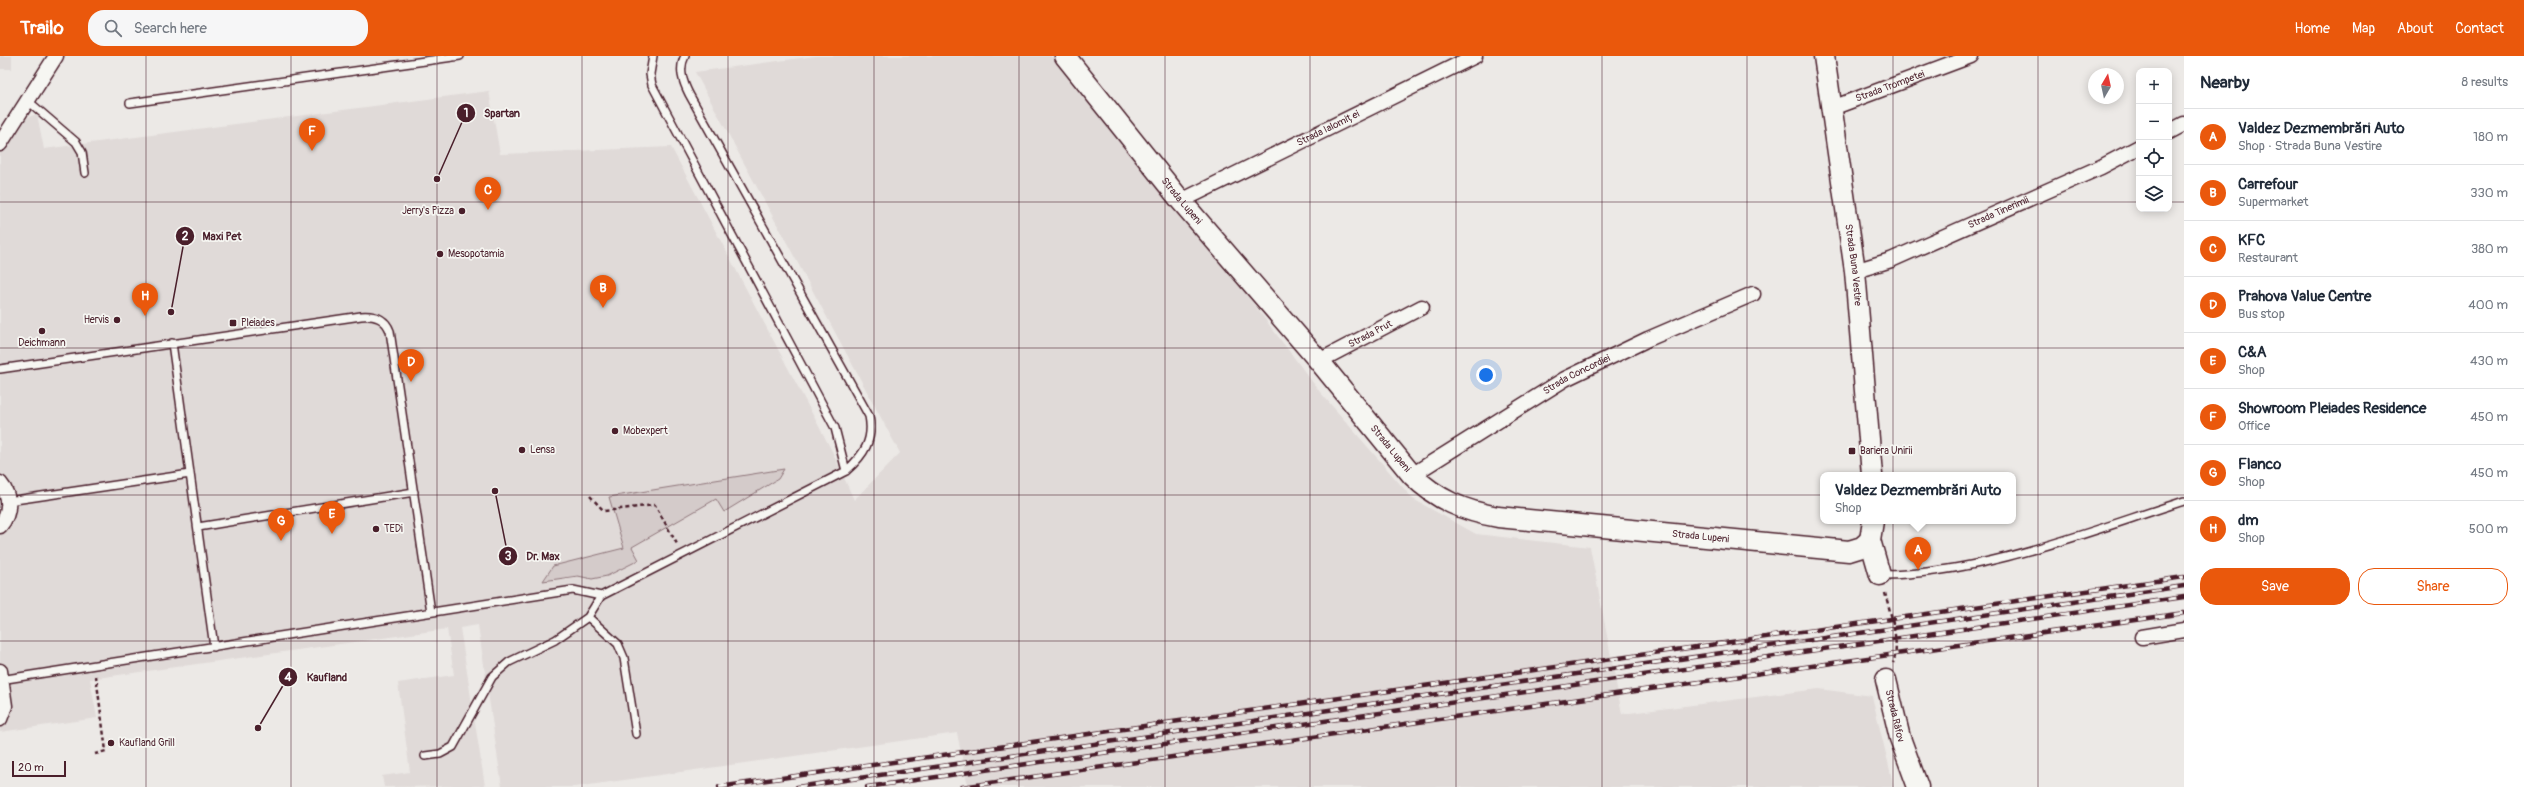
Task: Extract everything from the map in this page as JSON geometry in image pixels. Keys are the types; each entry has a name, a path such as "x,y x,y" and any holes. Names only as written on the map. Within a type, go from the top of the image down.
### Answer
{"street":[{"path":"0,144 56,56"},
{"name":"Strada Lupeni","path":"1065,56 1181,201 1319,361 1412,475 1426,489 1456,506 1498,517 1849,551 1862,547 1872,530"},
{"name":"Strada Ialomiței","path":"1181,201 1475,56"},
{"name":"Strada Buna Vestire","path":"1824,56 1855,271 1872,472"},
{"name":"Strada Trompetei","path":"1832,108 1971,56"},
{"path":"2172,130 2184,124"},
{"name":"Strada Tinerimii","path":"1855,271 1891,260 2101,167 2136,149"},
{"name":"Strada Concordiei","path":"1412,475 1565,379 1648,339 1753,294"},
{"name":"Strada Prut","path":"1319,361 1422,307"},
{"path":"0,482 8,502 6,517 0,526"},
{"path":"1872,530 1880,575"},
{"path":"2142,637 2184,630"},
{"path":"0,677 5,706 0,719"},
{"name":"Strada Râfov","path":"1886,680 1900,738 1918,787"}],"lane":[{"path":"130,103 460,56"},
{"path":"653,56 650,74 652,85 835,428 846,471"},
{"path":"425,756 440,754 453,747 492,677 509,662 555,640 588,617 601,596 682,553 846,471 859,459 866,449 871,427 869,416 689,94 682,76 682,63 685,56"},
{"path":"27,100 76,142 82,152 85,173"},
{"path":"0,369 366,316 382,320 390,332 431,612"},
{"path":"172,343 214,646"},
{"path":"8,502 190,474"},
{"path":"198,527 414,492"},
{"path":"1880,575 1919,574 1967,566 2054,542 2184,501"},
{"path":"0,677 94,665 573,590 601,596"},
{"path":"588,617 618,644 624,658 636,734"}],"path":[{"path":"590,496 604,511 655,505 682,553"},
{"name":"Strada Râfov","path":"1880,575 1892,618 1898,653 1886,680"},
{"path":"94,665 106,751 95,754"}],"shaded area":[{"path":"0,56 12,56 12,69 0,69"},
{"path":"816,56 1051,56 1218,257 1320,392 1413,499 1476,534 1590,547 1622,714 1819,689 1872,696 1894,787 968,787 957,733 575,787 502,787 478,625 460,628 485,786 384,787 382,776 410,772 398,683 454,675 447,629 90,679 97,718 0,732 0,133 15,122 37,114 44,149 489,91 500,154 671,147 832,451 854,500 900,453 695,72"},
{"path":"784,469 778,479 724,512 716,499 632,547 639,560 607,576 592,579 578,576 543,581 553,566 624,548 609,497"}],"railway":[{"path":"719,787 2184,577"},
{"path":"797,787 2184,586"},
{"path":"867,787 2184,597"},
{"path":"962,787 2184,613"}],"place":[{"name":"Showroom Pleiades Residence","path":"312,151"},
{"name":"Spartan","path":"437,179"},
{"name":"KFC","path":"488,210"},
{"name":"Jerry's Pizza","path":"462,211"},
{"name":"Mesopotamia","path":"440,254"},
{"name":"Carrefour","path":"603,308"},
{"name":"Maxi Pet","path":"171,312"},
{"name":"dm","path":"145,316"},
{"name":"Hervis","path":"117,320"},
{"name":"Pleiades","path":"233,323"},
{"name":"Deichmann","path":"42,331"},
{"name":"Prahova Value Centre","path":"411,382"},
{"name":"Mobexpert","path":"615,431"},
{"name":"Lensa","path":"522,450"},
{"name":"Bariera Unirii","path":"1852,451"},
{"name":"Dr. Max","path":"495,491"},
{"name":"TEDi","path":"376,529"},
{"name":"C&A","path":"332,534"},
{"name":"Flanco","path":"281,541"},
{"name":"Valdez Dezmembrări Auto","path":"1918,570"},
{"name":"Kaufland","path":"258,728"},
{"name":"Kaufland Grill","path":"111,743"}]}
